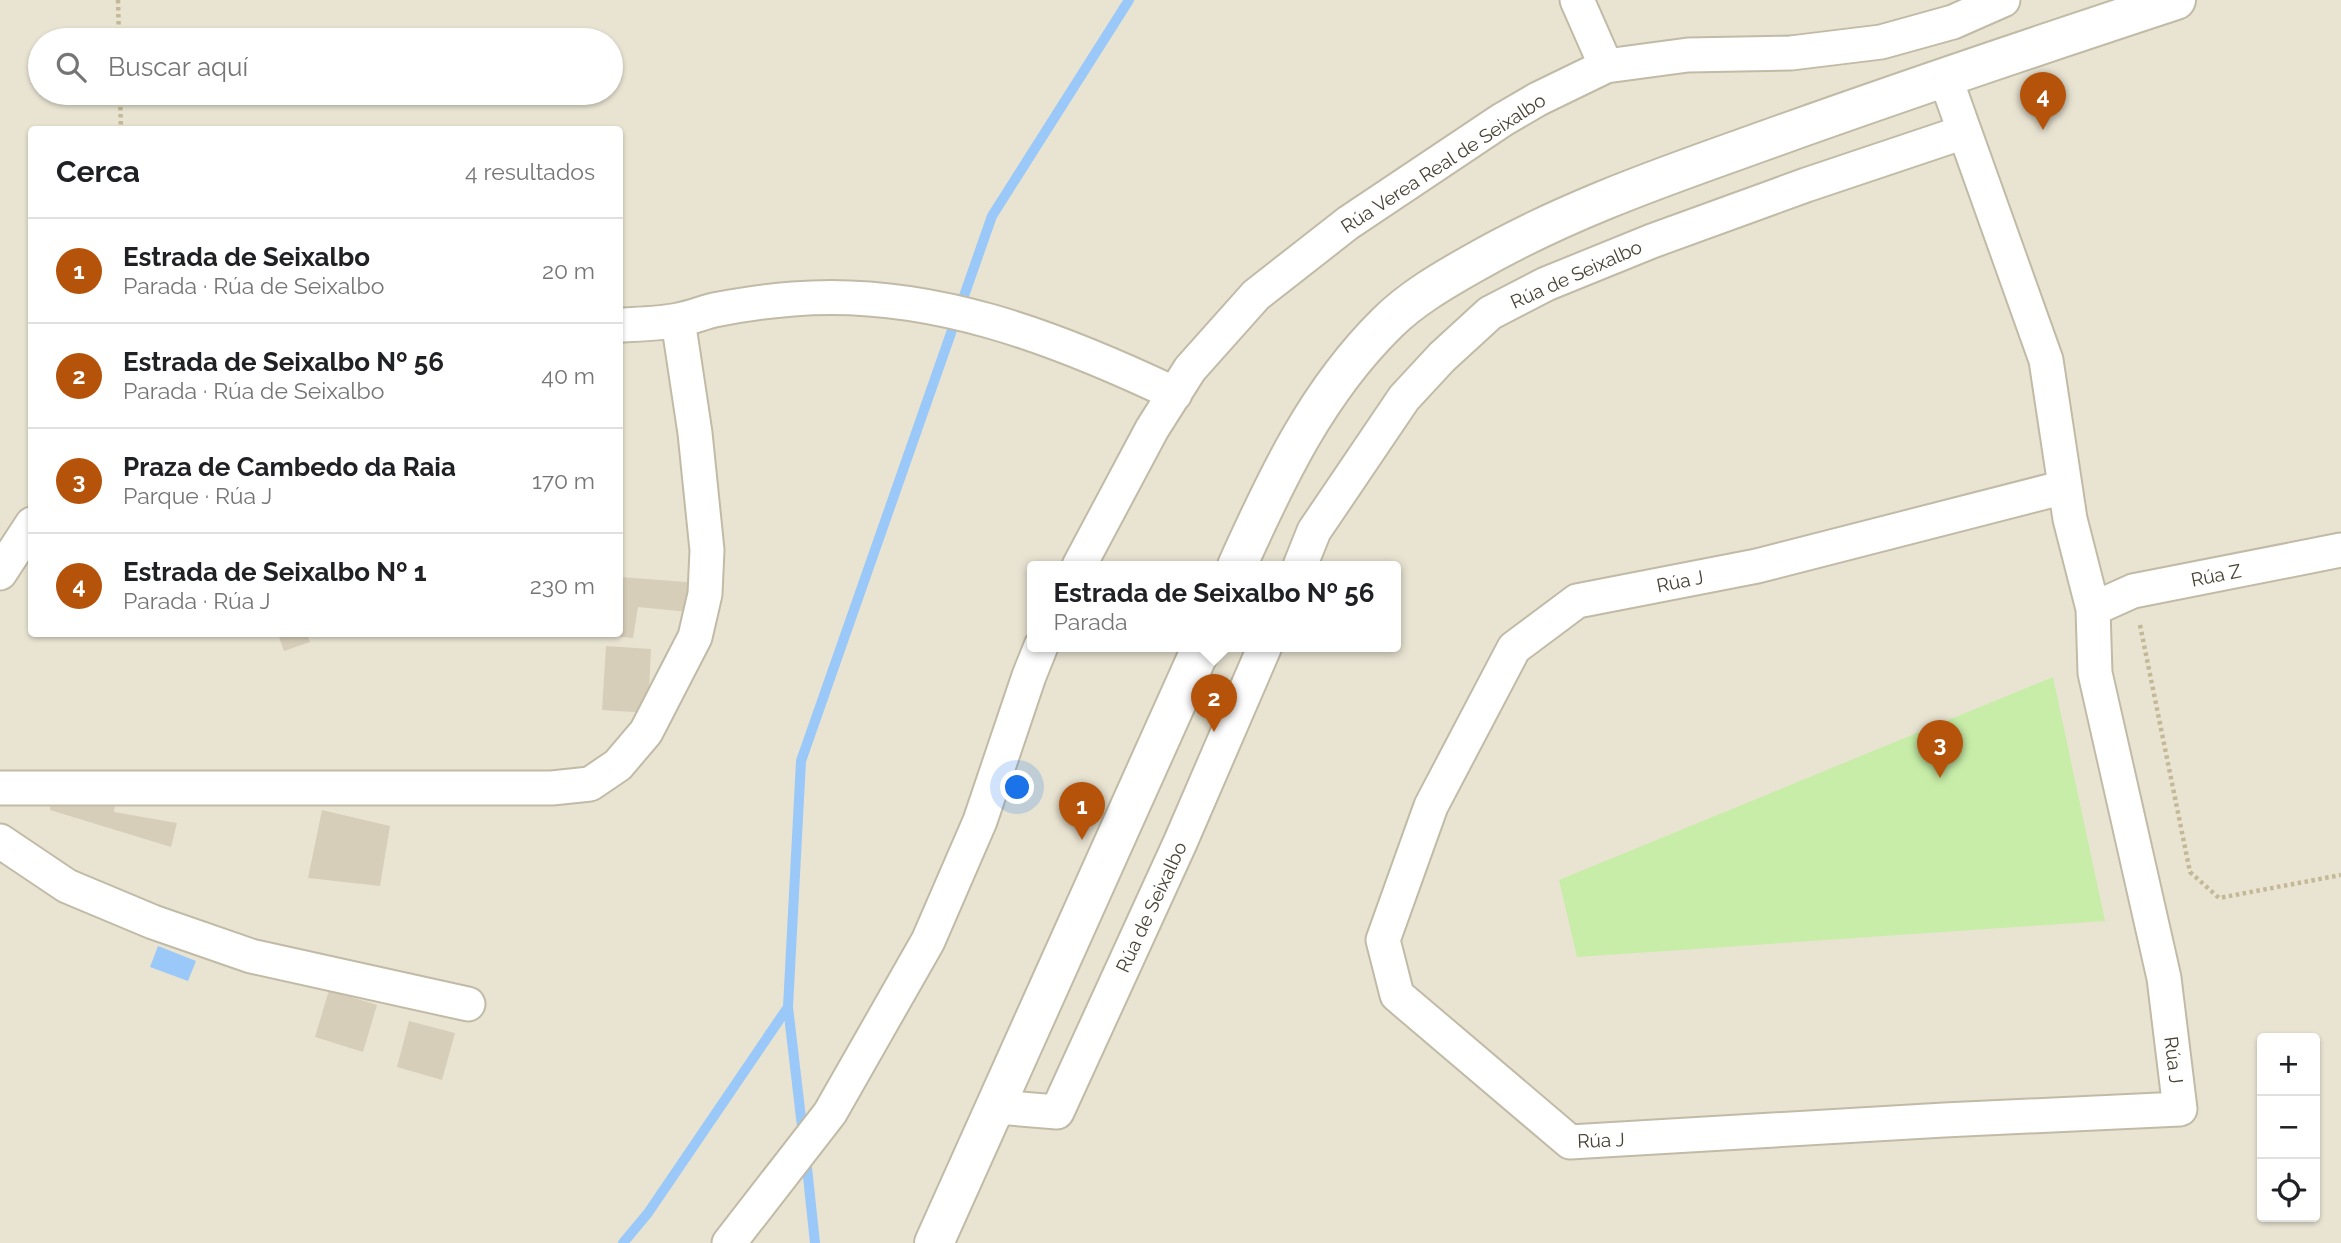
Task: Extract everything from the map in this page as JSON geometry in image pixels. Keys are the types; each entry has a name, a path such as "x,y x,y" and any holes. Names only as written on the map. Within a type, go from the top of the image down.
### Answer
{"street":[{"path":"1577,0 1606,66"},
{"name":"Rúa Verea Real de Seixalbo","path":"1082,561 1152,429 1191,369 1256,295 1349,223 1502,120 1606,66 1688,55 1791,53 1881,42 1953,22 2003,0"},
{"path":"1239,561 1297,439 1324,397 1353,359 1389,321 1421,295 1505,245 1642,184 1945,77 2176,0"},
{"name":"Rúa J","path":"1945,77 2046,360 2070,519 2094,609 2095,673 2164,978 2180,1109 1570,1142 1397,995 1383,940 1432,806 1514,648 1577,601 1757,566 2065,487"},
{"name":"Rúa de Seixalbo","path":"1302,561 1314,531 1404,398 1442,357 1490,313 1546,284 1652,241 1964,132"},
{"path":"623,325 678,320 750,304 796,299 882,300 926,305 1033,332 1175,394"},
{"path":"0,788 552,788 590,784 618,765 646,732 695,637 705,594 707,550 702,492 678,320"},
{"path":"0,573 28,530"},
{"name":"Rúa Z","path":"2094,609 2133,591 2341,550"},
{"path":"729,1243 822,1122 893,1006 928,941 980,821 1039,652"},
{"path":"934,1243 1199,652"},
{"name":"Rúa de Seixalbo","path":"997,1107 1057,1112 1180,843 1262,652"},
{"path":"0,841 67,886 153,922 251,956 468,1004"}],"path":[{"path":"118,0 119,28"},
{"path":"120,105 121,126"},
{"path":"2133,591 2190,872 2219,898 2341,875"}],"shaded area":[{"path":"0,0 2341,0 2341,1243 0,1243"}],"green space":[{"path":"2053,677 2105,921 1577,957 1559,880"}],"water":[{"path":"158,946 196,961 188,981 150,967"}],"building":[{"path":"623,577 700,583 698,613 638,607 633,638 623,637"},
{"path":"279,637 308,637 310,642 284,651"},
{"path":"606,646 651,649 648,713 602,710"},
{"path":"51,793 116,797 114,812 177,823 171,847 50,810"},
{"path":"322,810 390,826 380,886 308,878"},
{"path":"329,990 377,1005 363,1052 315,1037"},
{"path":"409,1021 455,1033 442,1080 397,1067"}],"waterway":[{"path":"803,1135 788,1007 801,761 992,216 1129,0"},
{"path":"623,1243 648,1213 788,1007"},
{"path":"806,1158 815,1243"}],"place":[{"name":"Estrada de Seixalbo Nº 1","path":"2043,130"},
{"name":"Estrada de Seixalbo Nº 56","path":"1214,732"},
{"name":"Praza de Cambedo da Raia","path":"1940,778"},
{"name":"Estrada de Seixalbo","path":"1082,840"}]}
